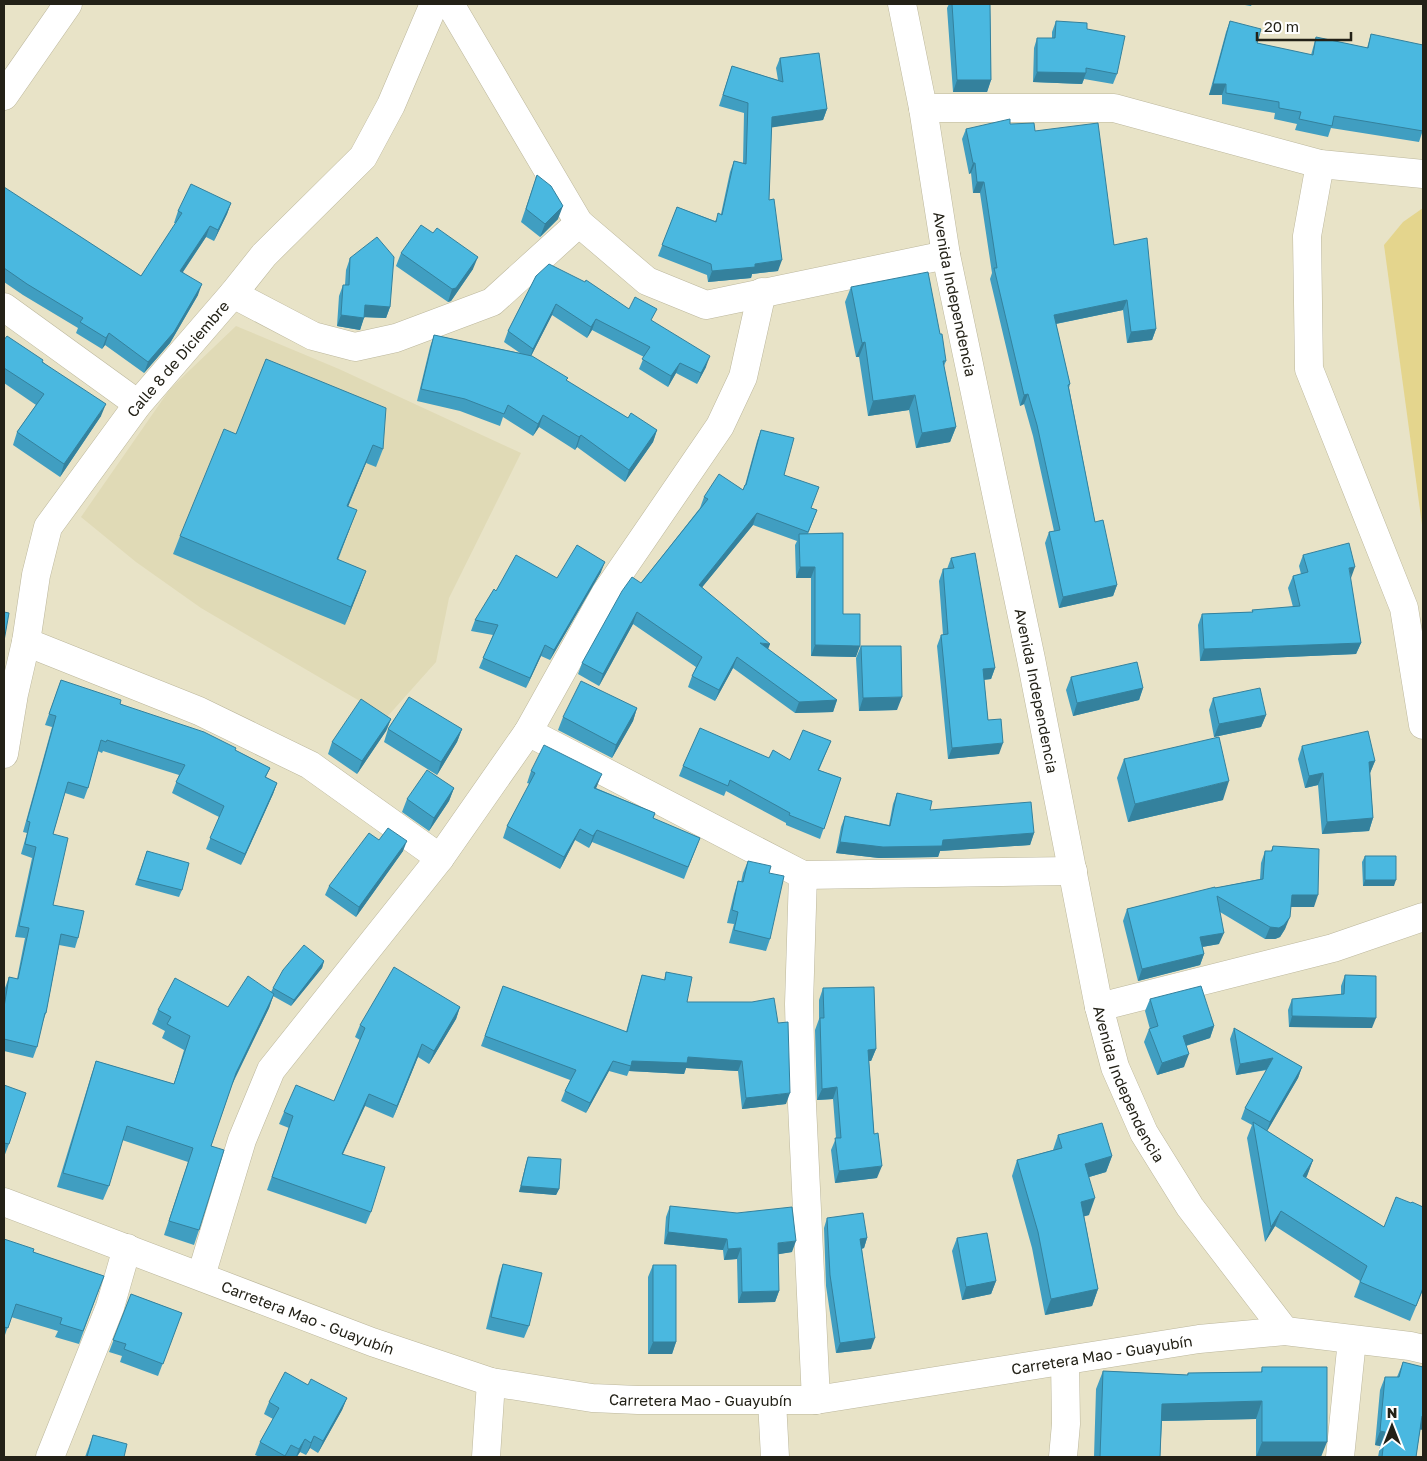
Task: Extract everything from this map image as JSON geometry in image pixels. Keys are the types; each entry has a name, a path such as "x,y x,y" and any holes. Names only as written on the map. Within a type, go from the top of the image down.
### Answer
{"street":[{"path":"4,96 68,4"},
{"name":"Calle 8 de Diciembre","path":"4,754 9,693 26,642 36,575 48,526 138,404 233,294 264,255 363,157 391,105 434,4"},
{"path":"450,4 579,222 647,282 706,305 946,255"},
{"name":"Avenida Independencia","path":"902,4 923,108 946,255 1031,659 1099,1007 1115,1067 1144,1132 1190,1207 1285,1331"},
{"path":"923,108 1114,108 1320,164 1423,174"},
{"path":"1320,164 1307,236 1310,369 1404,608 1423,725"},
{"path":"233,294 313,336 355,347 396,338 492,302 579,222"},
{"path":"202,1276 242,1140 271,1070 440,858 528,732 605,594 720,426 744,377 762,292"},
{"path":"4,307 138,404"},
{"path":"26,642 199,711 310,765 440,858"},
{"path":"528,732 803,874 1073,871"},
{"path":"803,874 799,1004 816,1400"},
{"path":"1099,1007 1333,948 1423,917"},
{"name":"Carretera Mao - Guayubín","path":"4,1202 372,1342 491,1382 592,1398 638,1400 816,1400 1199,1339 1285,1331 1423,1349"},
{"path":"50,1457 110,1307 127,1248"},
{"path":"1340,1457 1352,1340"},
{"path":"1063,1457 1066,1424 1065,1360"},
{"path":"486,1457 491,1382"},
{"path":"772,1401 775,1457"}],"shaded area":[{"path":"1423,208 1423,532 1384,245 1403,222"},
{"path":"236,326 339,369 521,453 449,598 436,662 387,717 201,608 136,562 81,517 170,389"}],"building":[{"path":"952,4 990,4 991,80 957,80"},
{"path":"1056,21 1087,23 1087,29 1125,36 1117,74 1086,68 1086,73 1037,72 1037,38 1055,38"},
{"path":"1230,21 1261,29 1257,43 1313,55 1316,37 1368,48 1371,34 1423,45 1423,131 1334,116 1332,126 1299,119 1301,112 1279,108 1279,102 1226,93 1226,84 1213,84"},
{"path":"819,53 827,109 772,117 769,200 774,199 782,260 755,264 755,267 712,271 711,264 662,245 677,207 716,222 718,213 722,215 734,161 746,164 748,103 723,95 732,66 783,82 780,58"},
{"path":"1010,119 1010,124 1034,123 1035,131 1098,123 1114,245 1147,238 1156,329 1131,332 1127,300 1054,315 1070,384 1068,385 1095,522 1103,520 1117,585 1063,597 1049,532 1060,530 1037,425 1028,394 1024,395 994,268 997,268 984,182 977,182 975,163 973,163 966,129"},
{"path":"537,175 551,186 563,206 545,224 526,209"},
{"path":"191,184 231,203 218,230 210,226 180,271 202,284 174,332 148,362 109,333 106,338 80,322 83,318 4,268 4,187 141,276 182,213 178,211"},
{"path":"421,225 433,233 437,228 478,257 456,288 452,289 401,253"},
{"path":"377,237 394,257 390,307 365,305 364,318 341,315 343,285 349,285 350,258"},
{"path":"549,264 585,282 586,280 629,309 635,297 657,309 651,320 710,356 701,373 680,363 671,376 642,359 650,347 596,319 591,327 556,304 533,349 508,331 536,276"},
{"path":"928,272 940,334 942,334 946,361 943,361 956,427 922,433 915,395 873,401 865,342 862,343 851,287"},
{"path":"434,335 532,356 568,378 566,380 628,418 631,413 657,430 629,470 581,435 579,437 543,415 538,424 508,405 504,414 465,399 421,389"},
{"path":"7,336 43,360 42,362 106,404 64,464 17,432 44,394 4,368 4,340"},
{"path":"266,359 386,408 383,449 373,445 347,506 357,510 337,559 366,571 351,607 180,536 224,429 236,434"},
{"path":"761,430 794,438 784,475 819,487 811,508 817,510 808,532 757,513 699,585 770,644 760,643 837,700 799,702 737,657 719,690 692,676 702,657 637,612 603,674 582,663 622,591 632,577 641,583 708,499 704,497 719,474 743,490"},
{"path":"843,533 843,614 860,614 860,646 815,645 815,567 800,567 799,534"},
{"path":"1349,543 1355,567 1349,568 1361,643 1204,649 1202,614 1253,612 1252,610 1300,606 1293,576 1308,572 1303,555"},
{"path":"577,545 605,562 554,650 545,645 530,678 483,658 498,625 475,620 494,589 496,591 516,555 557,578"},
{"path":"975,553 995,668 983,669 988,720 1001,719 1003,743 952,748 941,635 948,634 943,569 954,568 951,558"},
{"path":"4,612 9,613 4,641"},
{"path":"861,646 901,646 902,697 863,698"},
{"path":"1137,662 1143,688 1077,703 1071,677"},
{"path":"61,680 121,700 120,704 204,732 270,768 265,777 277,783 245,854 210,838 224,806 176,782 185,765 107,740 106,742 101,740 88,788 68,782 53,834 68,838 53,905 84,911 78,938 61,934 46,1013 37,1047 4,1039 4,1007 9,977 18,979 29,928 19,926 36,847 25,844 30,822 27,821 56,716 49,714"},
{"path":"581,681 637,708 616,745 563,717"},
{"path":"1260,688 1266,715 1219,724 1213,698"},
{"path":"409,697 462,729 441,762 388,729"},
{"path":"361,699 391,719 362,761 332,742"},
{"path":"700,728 769,758 773,750 790,760 803,730 831,741 818,770 841,778 824,829 789,815 790,813 730,780 728,786 683,766"},
{"path":"1368,731 1375,761 1369,762 1373,818 1327,822 1323,773 1309,776 1302,746"},
{"path":"1219,737 1229,781 1135,804 1124,759"},
{"path":"544,745 602,774 594,788 655,813 653,818 700,838 688,867 597,830 593,836 580,829 564,857 507,826 535,773 531,771"},
{"path":"427,770 454,788 434,818 407,799"},
{"path":"897,793 932,801 930,810 1031,802 1034,833 943,840 942,846 883,847 840,842 845,816 890,826"},
{"path":"388,828 407,841 359,907 329,886 369,833 379,840"},
{"path":"1273,846 1319,849 1318,895 1292,895 1290,917 1279,928 1270,927 1217,896 1224,933 1200,937 1204,954 1142,969 1127,909 1215,887 1263,879 1265,851 1272,851"},
{"path":"147,851 189,863 182,890 138,879"},
{"path":"1365,856 1396,856 1396,880 1365,880"},
{"path":"748,861 771,866 769,873 784,876 770,939 734,930 738,912 732,910 738,881 743,882"},
{"path":"304,945 324,961 294,1000 273,988 283,970"},
{"path":"394,967 460,1007 434,1051 422,1044 397,1106 369,1094 342,1154 385,1167 371,1212 272,1177 293,1116 284,1112 296,1085 334,1101 365,1028 360,1025"},
{"path":"666,972 692,977 687,1002 752,1002 774,998 778,1023 788,1022 790,1093 746,1098 742,1061 688,1057 687,1063 632,1061 631,1066 613,1061 590,1103 565,1091 576,1070 485,1036 503,986 627,1032 642,975 665,980"},
{"path":"1345,975 1376,976 1376,1018 1292,1016 1292,999 1344,994"},
{"path":"248,976 274,994 236,1073 211,1146 224,1150 199,1230 169,1221 193,1148 127,1126 109,1186 63,1173 96,1061 174,1084 190,1036 167,1024 171,1017 158,1010 175,978 228,1007"},
{"path":"1201,986 1214,1026 1183,1036 1189,1054 1162,1063 1149,1029 1158,1026 1150,999"},
{"path":"874,987 876,1049 868,1050 874,1134 878,1133 882,1166 839,1171 835,1138 841,1138 837,1087 822,1089 820,1018 824,1018 823,988"},
{"path":"1234,1028 1302,1067 1270,1122 1245,1108 1273,1058 1240,1064"},
{"path":"4,1085 26,1093 9,1144 4,1143"},
{"path":"1253,1122 1313,1160 1303,1176 1384,1227 1396,1197 1423,1207 1423,1288 1416,1306 1360,1282 1367,1266 1281,1211 1271,1227"},
{"path":"1102,1123 1112,1156 1085,1164 1095,1198 1081,1202 1098,1289 1051,1299 1038,1232 1017,1160 1062,1148 1058,1135"},
{"path":"528,1157 561,1159 559,1189 521,1186"},
{"path":"670,1206 737,1213 792,1207 796,1241 778,1243 779,1291 742,1292 741,1248 728,1249 727,1239 668,1232"},
{"path":"863,1213 867,1238 860,1239 875,1338 840,1343 830,1275 827,1218"},
{"path":"987,1233 996,1281 966,1287 957,1238"},
{"path":"4,1239 34,1249 33,1252 104,1276 83,1331 60,1324 62,1318 16,1304 8,1328 4,1327"},
{"path":"503,1264 542,1273 529,1326 491,1317"},
{"path":"653,1265 676,1265 676,1342 653,1342"},
{"path":"131,1294 182,1313 163,1364 124,1349 126,1344 113,1340"},
{"path":"1403,1362 1423,1367 1423,1416 1416,1457 1382,1457 1385,1432 1380,1431 1385,1377 1399,1377"},
{"path":"1262,1367 1327,1367 1327,1442 1262,1442 1262,1401 1162,1404 1160,1457 1100,1457 1103,1371 1188,1375 1188,1373 1262,1372"},
{"path":"285,1372 308,1385 311,1379 347,1398 323,1441 314,1436 311,1443 305,1439 299,1449 291,1445 285,1456 260,1442 279,1408 269,1402"},
{"path":"93,1435 127,1444 124,1457 87,1457"}]}
